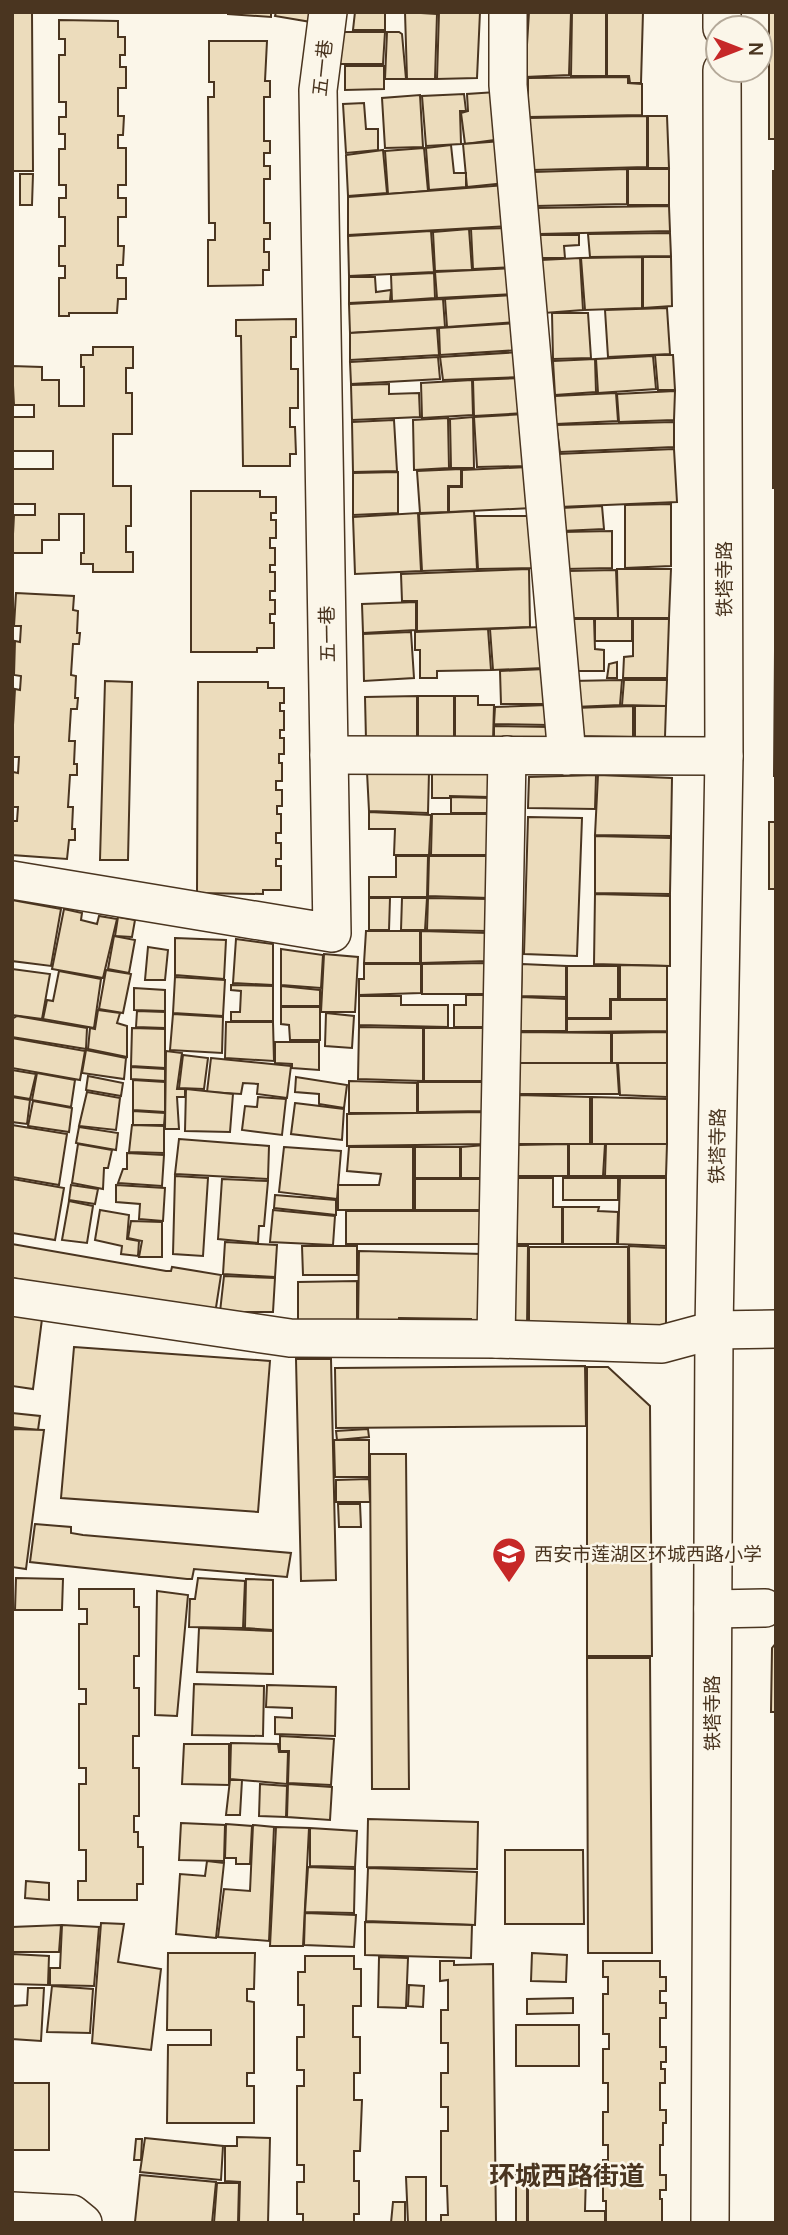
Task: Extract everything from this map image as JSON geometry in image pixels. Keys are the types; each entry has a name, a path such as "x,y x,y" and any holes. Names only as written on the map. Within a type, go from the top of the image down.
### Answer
{"street":[{"name":"五一巷","path":"12,880 332,933 318,90 328,12"},
{"path":"508,12 508,85 566,756"},
{"name":"铁塔寺路","path":"710,2223 714,1330 724,756 723,84"},
{"path":"328,755 724,756"},
{"path":"496,1339 507,755"},
{"path":"12,1297 290,1338 496,1339 662,1344 714,1330 776,1329"},
{"path":"713,1609 765,1608"},
{"path":"12,2211 72,2214 83,2223"}],"building":[{"path":"12,12 32,12 33,171 12,171"},
{"path":"271,12 271,17 228,14"},
{"path":"276,12 312,12 311,22 275,16"},
{"path":"355,12 385,12 385,30 353,30"},
{"path":"405,12 437,14 435,79 407,79"},
{"path":"439,12 480,12 477,78 437,79"},
{"path":"529,12 571,12 569,75 525,77"},
{"path":"572,12 606,12 606,76 571,76"},
{"path":"607,12 643,12 641,83 630,83 629,76 607,76"},
{"path":"776,12 776,139 769,139 769,84 774,84 774,14 769,14"},
{"path":"59,20 118,21 118,37 125,37 125,55 120,55 120,67 126,67 126,88 118,88 118,116 124,116 123,135 118,135 118,148 126,148 126,185 118,185 118,198 126,198 126,217 118,217 118,246 124,246 123,265 117,265 117,278 126,278 126,299 118,299 117,313 69,313 69,316 59,316 59,278 65,278 65,266 59,266 59,246 65,246 65,217 59,217 59,198 66,198 66,185 59,185 59,149 65,149 65,134 59,134 59,117 66,117 66,102 59,102 59,55 65,55 65,39 59,39"},
{"path":"341,32 385,32 383,64 338,64"},
{"path":"387,32 402,34 406,79 385,79"},
{"path":"209,41 267,41 265,81 270,81 270,97 264,97 264,141 270,141 270,153 264,153 264,166 270,166 270,179 264,179 264,223 270,223 270,239 264,239 264,252 269,252 269,270 263,270 263,285 208,286 208,240 215,240 215,223 209,223 208,97 214,97 214,82 209,82"},
{"path":"345,66 384,66 384,89 345,90"},
{"path":"628,77 628,83 642,84 642,115 528,117 528,78"},
{"path":"496,92 502,139 465,144 461,113 468,111 467,94"},
{"path":"464,94 466,111 460,111 461,144 426,146 422,96"},
{"path":"420,95 423,147 385,148 382,98"},
{"path":"364,103 366,129 378,129 378,150 346,153 343,104"},
{"path":"647,116 647,167 532,170 528,118"},
{"path":"648,116 667,116 669,168 648,168"},
{"path":"502,141 506,183 467,187 463,144"},
{"path":"451,145 454,173 466,173 466,187 429,190 426,148"},
{"path":"424,148 428,191 388,194 385,151"},
{"path":"383,150 387,193 348,196 346,155"},
{"path":"627,169 627,204 535,206 533,172"},
{"path":"628,169 669,169 669,205 628,205"},
{"path":"773,171 776,171 776,488 773,488"},
{"path":"20,174 33,174 32,205 20,205"},
{"path":"506,185 510,226 348,235 348,197"},
{"path":"669,206 670,231 539,234 535,208"},
{"path":"510,228 513,267 473,269 471,229"},
{"path":"469,229 472,270 435,271 433,232"},
{"path":"431,231 434,272 349,276 348,236"},
{"path":"670,233 671,256 590,257 588,234"},
{"path":"540,235 579,235 579,245 564,246 565,258 540,258"},
{"path":"642,257 642,308 585,310 581,258"},
{"path":"643,257 671,257 672,306 643,308"},
{"path":"580,258 583,310 544,313 541,260"},
{"path":"513,268 516,294 437,298 435,272"},
{"path":"434,273 435,298 392,301 391,275"},
{"path":"349,277 375,277 376,292 391,290 390,301 349,303"},
{"path":"516,295 518,322 447,327 445,299"},
{"path":"443,299 445,327 350,333 349,304"},
{"path":"667,308 670,354 608,357 605,310"},
{"path":"552,313 588,313 591,358 553,359"},
{"path":"296,319 296,337 291,337 291,369 298,369 298,408 290,408 290,427 295,427 296,454 290,454 290,466 243,466 241,336 236,336 236,320"},
{"path":"518,323 520,350 440,355 439,328"},
{"path":"437,328 439,355 350,360 350,333"},
{"path":"93,347 133,347 133,368 126,368 126,393 132,393 132,434 113,434 113,486 131,486 131,526 126,526 126,552 133,552 133,572 93,572 93,564 81,564 81,553 84,553 84,514 59,514 59,540 42,540 42,553 12,553 14,515 35,515 35,504 12,504 12,469 53,469 53,451 12,451 12,417 34,417 34,405 14,405 12,366 42,367 42,380 59,380 59,406 84,406 84,367 81,367 81,355 93,355"},
{"path":"520,352 522,377 443,380 440,357"},
{"path":"655,355 673,355 675,390 658,390"},
{"path":"653,356 656,389 598,393 596,359"},
{"path":"438,357 440,379 351,384 350,362"},
{"path":"595,359 596,392 555,395 553,361"},
{"path":"522,378 525,413 474,416 473,380"},
{"path":"472,380 473,415 422,418 421,383"},
{"path":"389,384 389,394 419,393 420,417 352,420 351,385"},
{"path":"675,391 674,420 619,422 617,394"},
{"path":"616,393 618,421 556,424 555,396"},
{"path":"525,414 529,466 477,467 474,417"},
{"path":"473,417 474,468 451,468 450,419"},
{"path":"448,418 449,468 414,470 413,420"},
{"path":"394,420 397,471 353,472 352,422"},
{"path":"674,422 674,447 560,452 556,425"},
{"path":"674,449 677,502 559,507 557,454"},
{"path":"529,467 532,508 449,512 449,487 462,487 462,470"},
{"path":"461,469 461,486 448,486 448,512 420,513 417,471"},
{"path":"398,472 398,513 353,515 353,473"},
{"path":"191,491 260,491 260,497 276,497 276,513 271,513 271,520 276,520 276,538 270,538 270,548 275,548 275,565 270,565 270,572 275,572 275,591 270,591 270,600 275,600 275,614 270,614 270,623 274,623 274,648 257,648 257,652 191,652"},
{"path":"671,504 671,566 625,568 625,505"},
{"path":"602,506 604,529 562,531 561,508"},
{"path":"474,511 477,569 422,571 419,514"},
{"path":"418,513 421,571 355,574 353,517"},
{"path":"475,516 533,516 536,568 478,569"},
{"path":"776,525 776,776 774,776"},
{"path":"612,531 612,568 564,569 562,532"},
{"path":"529,569 530,627 417,631 417,601 402,601 401,574"},
{"path":"617,569 671,569 669,618 618,618"},
{"path":"616,570 618,618 568,618 568,571"},
{"path":"16,593 74,596 73,610 78,611 79,644 73,644 71,675 76,676 75,698 78,698 77,709 71,709 69,741 75,741 74,764 77,764 77,775 70,775 68,807 73,807 72,829 75,829 75,840 69,840 67,859 12,855 12,821 17,821 18,807 12,807 13,772 18,773 19,757 12,757 12,743 15,689 20,690 21,676 14,675 15,641 20,642 21,626 14,626"},
{"path":"416,602 416,630 363,633 362,604"},
{"path":"567,619 594,619 595,649 604,650 604,671 571,671"},
{"path":"595,619 632,619 632,641 595,641"},
{"path":"633,619 669,619 667,678 623,678 624,657 633,656"},
{"path":"541,627 544,668 493,670 490,629"},
{"path":"488,629 491,670 437,671 437,678 420,678 420,650 415,650 415,632"},
{"path":"411,632 414,678 364,681 363,634"},
{"path":"617,662 617,678 607,678 609,664"},
{"path":"545,669 548,704 501,704 500,671"},
{"path":"622,680 620,705 574,707 571,681"},
{"path":"624,680 667,680 666,706 622,705"},
{"path":"105,681 132,682 128,860 100,860"},
{"path":"198,682 268,682 268,688 284,688 284,703 280,703 280,711 284,711 284,730 280,730 280,738 284,738 284,754 279,754 282,781 276,781 276,790 282,790 282,806 277,806 277,814 281,814 281,833 276,833 276,843 281,843 281,859 276,859 276,866 281,866 281,890 263,890 263,894 197,893"},
{"path":"417,696 417,740 366,740 365,697"},
{"path":"418,696 454,696 454,740 418,740"},
{"path":"455,696 478,696 478,705 494,705 493,741 455,739"},
{"path":"547,705 549,725 494,724 495,707"},
{"path":"633,706 633,737 577,736 574,708"},
{"path":"635,706 666,706 665,737 635,737"},
{"path":"494,726 549,727 549,741 494,741"},
{"path":"367,772 429,772 428,813 369,811"},
{"path":"432,772 490,772 490,797 432,798"},
{"path":"596,775 595,809 528,808 529,777"},
{"path":"598,775 672,778 671,836 595,835"},
{"path":"451,797 490,798 490,813 451,813"},
{"path":"369,812 431,815 429,855 394,855 395,829 369,829"},
{"path":"432,814 490,814 489,855 431,855"},
{"path":"528,817 582,818 577,956 524,954"},
{"path":"769,822 776,822 776,889 769,889"},
{"path":"595,836 671,838 670,894 595,893"},
{"path":"396,856 428,856 427,897 369,897 369,877 396,877"},
{"path":"429,856 489,856 489,898 428,896"},
{"path":"595,894 670,896 670,966 594,964"},
{"path":"369,898 390,898 389,930 369,930"},
{"path":"402,898 427,898 425,930 401,930"},
{"path":"428,898 489,899 488,931 427,930"},
{"path":"12,900 61,909 51,966 12,961"},
{"path":"64,909 82,913 81,920 97,924 99,916 117,919 103,978 52,969"},
{"path":"118,917 135,920 132,937 115,936"},
{"path":"366,931 420,931 420,963 364,963"},
{"path":"421,931 488,933 488,961 421,963"},
{"path":"114,936 135,940 129,973 108,969"},
{"path":"175,938 226,940 224,979 175,975"},
{"path":"236,939 273,944 273,985 233,983"},
{"path":"148,947 168,950 165,980 145,980"},
{"path":"281,949 323,955 321,988 281,985"},
{"path":"324,954 358,957 355,1012 321,1012"},
{"path":"488,963 488,994 422,994 422,964"},
{"path":"364,964 421,964 421,993 359,995 359,979 364,979"},
{"path":"522,964 566,966 566,997 521,996"},
{"path":"620,965 667,966 667,999 620,999"},
{"path":"567,966 618,966 618,999 610,999 610,1018 567,1018"},
{"path":"12,969 50,974 42,1019 12,1015"},
{"path":"106,970 131,974 123,1013 99,1009"},
{"path":"59,971 101,979 94,1028 43,1019 47,1000 53,1001"},
{"path":"175,977 225,980 223,1016 173,1013"},
{"path":"231,985 273,986 273,1021 231,1021 231,1012 240,1012 241,991 231,990"},
{"path":"281,986 320,990 320,1006 281,1006"},
{"path":"134,988 165,990 165,1011 134,1010"},
{"path":"466,995 488,995 487,1027 454,1027 454,1005 466,1005"},
{"path":"359,996 401,996 401,1005 448,1005 448,1027 359,1025"},
{"path":"521,997 566,999 566,1031 520,1031"},
{"path":"611,1000 667,1000 667,1031 567,1032 567,1019 611,1019"},
{"path":"281,1007 320,1007 320,1040 290,1040 289,1025 281,1024"},
{"path":"98,1010 120,1013 117,1023 127,1026 127,1057 88,1049 90,1028 95,1029"},
{"path":"137,1011 165,1012 165,1028 136,1027"},
{"path":"326,1013 354,1016 352,1048 325,1046"},
{"path":"173,1014 223,1017 222,1053 170,1050"},
{"path":"17,1016 87,1028 86,1049 12,1037 12,1019"},
{"path":"226,1022 273,1022 274,1061 225,1058"},
{"path":"359,1027 423,1028 423,1081 358,1079"},
{"path":"132,1028 165,1029 165,1068 131,1066"},
{"path":"424,1028 487,1028 486,1081 424,1081"},
{"path":"520,1032 611,1033 611,1063 520,1063"},
{"path":"667,1032 667,1063 612,1063 612,1033"},
{"path":"12,1038 85,1051 80,1080 12,1068"},
{"path":"275,1042 319,1042 319,1070 292,1068 292,1064 275,1063"},
{"path":"86,1050 126,1058 124,1079 82,1073"},
{"path":"166,1051 182,1053 177,1089 185,1089 185,1097 177,1097 179,1129 165,1129"},
{"path":"183,1055 208,1058 204,1089 179,1088"},
{"path":"211,1058 291,1066 287,1098 257,1094 258,1084 243,1083 241,1094 207,1092"},
{"path":"519,1063 617,1063 619,1094 519,1094"},
{"path":"618,1063 667,1063 667,1097 620,1095"},
{"path":"131,1067 165,1069 165,1081 131,1079"},
{"path":"12,1070 36,1074 30,1099 12,1096"},
{"path":"37,1073 75,1080 71,1107 32,1100"},
{"path":"88,1076 123,1083 121,1096 86,1090"},
{"path":"296,1077 347,1085 344,1108 319,1104 319,1094 295,1092"},
{"path":"133,1080 165,1082 165,1112 133,1110"},
{"path":"349,1081 417,1083 417,1113 349,1113"},
{"path":"418,1082 486,1082 485,1111 418,1112"},
{"path":"186,1089 233,1094 230,1132 185,1131"},
{"path":"87,1092 120,1098 116,1130 79,1126"},
{"path":"519,1095 590,1097 590,1144 518,1144"},
{"path":"12,1097 30,1100 27,1124 12,1122"},
{"path":"258,1097 286,1099 282,1135 242,1130 245,1106 257,1107"},
{"path":"592,1097 667,1099 667,1144 592,1144"},
{"path":"33,1101 72,1108 69,1132 28,1126"},
{"path":"295,1103 344,1109 342,1140 291,1134"},
{"path":"133,1111 165,1113 164,1125 133,1125"},
{"path":"485,1112 485,1144 347,1146 347,1114"},
{"path":"12,1125 67,1134 59,1185 12,1177"},
{"path":"132,1125 164,1126 164,1153 129,1152"},
{"path":"79,1127 118,1133 116,1150 76,1143"},
{"path":"179,1139 269,1146 268,1179 175,1174"},
{"path":"78,1144 112,1150 108,1168 104,1168 103,1189 72,1183"},
{"path":"568,1144 568,1176 517,1176 518,1145"},
{"path":"569,1144 605,1144 603,1176 569,1176"},
{"path":"606,1144 667,1144 666,1176 605,1176"},
{"path":"485,1145 484,1178 461,1178 461,1147"},
{"path":"284,1147 341,1151 337,1199 279,1192"},
{"path":"349,1147 413,1147 413,1210 338,1210 338,1185 379,1185 381,1174 347,1171"},
{"path":"415,1147 460,1147 460,1178 415,1178"},
{"path":"127,1153 164,1155 162,1186 118,1183 123,1169 127,1169"},
{"path":"175,1176 208,1178 203,1256 173,1254"},
{"path":"517,1178 553,1178 553,1207 562,1207 562,1244 517,1244"},
{"path":"563,1178 618,1178 618,1200 563,1200"},
{"path":"620,1178 666,1178 666,1246 618,1244"},
{"path":"13,1179 64,1188 55,1240 12,1233"},
{"path":"222,1179 268,1181 264,1226 259,1226 258,1243 218,1239"},
{"path":"415,1179 484,1179 484,1210 415,1210"},
{"path":"71,1185 98,1189 95,1204 69,1200"},
{"path":"116,1185 165,1188 163,1221 139,1219 140,1204 116,1202"},
{"path":"275,1195 336,1200 336,1215 274,1208"},
{"path":"69,1201 93,1206 87,1243 62,1240"},
{"path":"563,1207 599,1207 598,1211 618,1212 617,1244 563,1244"},
{"path":"100,1210 129,1215 127,1239 139,1241 138,1256 121,1254 122,1246 95,1240"},
{"path":"273,1210 335,1216 333,1245 270,1242"},
{"path":"346,1211 484,1211 483,1244 346,1244"},
{"path":"131,1221 162,1222 162,1257 139,1257 142,1241 128,1238"},
{"path":"225,1242 277,1245 275,1277 223,1274"},
{"path":"12,1244 166,1271 171,1271 172,1267 221,1275 215,1314 12,1278"},
{"path":"302,1246 357,1246 357,1275 303,1275"},
{"path":"511,1246 528,1246 527,1328 507,1328"},
{"path":"629,1246 666,1248 666,1330 630,1329"},
{"path":"529,1247 628,1247 628,1329 529,1328"},
{"path":"359,1251 483,1254 482,1328 471,1328 471,1319 399,1318 398,1327 358,1326"},
{"path":"224,1276 275,1278 273,1312 220,1312"},
{"path":"357,1281 357,1325 298,1325 298,1282"},
{"path":"12,1315 42,1319 33,1389 12,1386"},
{"path":"74,1347 270,1361 258,1512 61,1498"},
{"path":"296,1359 331,1359 336,1580 301,1581"},
{"path":"585,1366 586,1426 336,1428 335,1368"},
{"path":"587,1367 608,1367 650,1406 652,1656 587,1656"},
{"path":"12,1413 40,1416 38,1430 12,1427"},
{"path":"12,1429 44,1430 26,1569 12,1567"},
{"path":"368,1429 369,1437 337,1440 336,1431"},
{"path":"334,1440 369,1440 369,1477 335,1477"},
{"path":"370,1454 406,1454 409,1789 372,1789"},
{"path":"369,1479 370,1502 336,1502 336,1480"},
{"path":"338,1504 360,1504 361,1527 339,1527"},
{"path":"35,1524 71,1527 71,1533 83,1535 291,1553 287,1577 194,1569 192,1579 187,1579 30,1562"},
{"path":"16,1578 63,1579 62,1610 15,1610"},
{"path":"198,1578 245,1581 243,1628 189,1627 190,1599 195,1599"},
{"path":"246,1579 273,1580 273,1630 245,1628"},
{"path":"79,1589 134,1589 134,1607 139,1607 139,1656 134,1656 134,1688 139,1688 139,1736 133,1736 133,1768 139,1768 139,1816 134,1816 134,1832 138,1832 138,1847 143,1847 143,1884 137,1884 137,1900 78,1900 78,1881 86,1881 86,1850 79,1850 79,1784 86,1784 86,1768 79,1768 79,1704 86,1704 86,1689 79,1689 79,1624 87,1624 87,1609 79,1609"},
{"path":"157,1591 188,1595 177,1716 155,1715"},
{"path":"199,1628 273,1631 273,1674 197,1672"},
{"path":"776,1643 776,1712 771,1712 772,1648"},
{"path":"587,1658 650,1658 652,1953 588,1953"},
{"path":"194,1684 264,1686 263,1736 192,1735"},
{"path":"267,1685 336,1687 335,1736 275,1734 275,1717 292,1718 292,1708 266,1707"},
{"path":"280,1736 334,1739 331,1785 288,1783 289,1751 280,1751"},
{"path":"231,1743 278,1744 279,1752 288,1752 287,1784 230,1779"},
{"path":"184,1744 229,1744 229,1785 182,1784"},
{"path":"230,1780 242,1780 240,1815 226,1815"},
{"path":"260,1784 287,1786 286,1817 259,1816"},
{"path":"288,1784 332,1787 330,1820 287,1817"},
{"path":"368,1819 478,1822 477,1869 367,1867"},
{"path":"181,1823 225,1825 224,1861 179,1860"},
{"path":"226,1824 252,1826 250,1864 236,1864 236,1858 225,1858"},
{"path":"253,1825 274,1827 269,1941 218,1937 224,1889 250,1891"},
{"path":"276,1827 309,1828 303,1946 270,1946"},
{"path":"310,1828 357,1831 355,1867 310,1866"},
{"path":"505,1850 583,1850 584,1924 505,1924"},
{"path":"207,1861 224,1863 216,1938 176,1934 180,1874 205,1876"},
{"path":"308,1867 355,1869 354,1913 305,1912"},
{"path":"368,1868 477,1872 475,1925 366,1921"},
{"path":"26,1881 49,1883 49,1900 25,1898"},
{"path":"305,1913 356,1915 354,1947 304,1945"},
{"path":"365,1922 472,1925 471,1958 365,1955"},
{"path":"101,1923 124,1924 118,1962 161,1969 151,2050 92,2043"},
{"path":"61,1925 59,1952 12,1952 12,1927"},
{"path":"62,1925 99,1927 94,1986 50,1985 50,1968 60,1968"},
{"path":"168,1953 255,1953 254,1989 247,1989 247,2001 254,2002 254,2073 247,2073 247,2086 254,2086 254,2123 167,2123 168,2045 211,2045 211,2030 167,2030"},
{"path":"532,1953 567,1955 566,1982 531,1981"},
{"path":"12,1954 49,1956 48,1985 12,1984"},
{"path":"305,1956 354,1956 354,1969 361,1969 361,2006 353,2006 353,2037 360,2037 360,2073 354,2073 354,2100 362,2100 360,2151 354,2151 354,2181 359,2181 359,2214 354,2214 354,2223 303,2223 303,2214 297,2214 297,2182 304,2182 304,2165 297,2165 297,2086 304,2086 304,2070 297,2070 297,2037 304,2037 304,2005 298,2005 298,1972 305,1972"},
{"path":"379,1957 408,1958 406,2008 378,2007"},
{"path":"440,1961 454,1961 454,1965 493,1964 496,2223 441,2223 441,2215 448,2215 447,2186 441,2186 441,2131 448,2131 448,2107 441,2107 441,2073 448,2073 448,2043 441,2043 441,2010 448,2010 448,1980 440,1981"},
{"path":"603,1961 660,1961 660,1977 666,1977 666,1991 660,1991 660,2003 666,2003 666,2018 660,2018 660,2047 666,2047 666,2062 661,2062 661,2069 665,2069 665,2083 660,2083 660,2110 666,2110 663,2145 660,2145 660,2175 666,2175 666,2190 660,2190 662,2223 606,2223 603,2160 608,2160 608,2145 603,2145 603,2112 608,2112 608,2083 603,2083 603,2049 609,2049 609,2034 603,2034 603,1994 608,1994 608,1977 603,1977"},
{"path":"409,1985 424,1986 423,2007 408,2006"},
{"path":"52,1986 93,1989 90,2033 47,2032"},
{"path":"28,1988 44,1988 41,2041 12,2039 13,2006 27,2005"},
{"path":"573,1998 573,2013 527,2014 527,1999"},
{"path":"516,2025 579,2025 579,2066 516,2066"},
{"path":"12,2083 49,2083 49,2150 12,2150"},
{"path":"237,2137 270,2138 268,2223 239,2223 240,2182 225,2181 225,2146 237,2146"},
{"path":"145,2138 223,2146 221,2180 140,2172"},
{"path":"136,2139 142,2139 141,2160 134,2160"},
{"path":"573,2172 586,2173 585,2211 605,2211 605,2223 528,2223 528,2174 573,2175"},
{"path":"140,2175 216,2182 212,2223 135,2222"},
{"path":"516,2175 527,2175 527,2223 516,2223"},
{"path":"406,2177 426,2177 426,2223 408,2223"},
{"path":"217,2183 239,2183 238,2223 214,2223"},
{"path":"393,2202 405,2202 405,2223 391,2223"}],"place":[{"name":"西安市莲湖区环城西路小学","path":"509,1584"}],"district":[{"name":"环城西路街道","path":"567,2175"}]}
